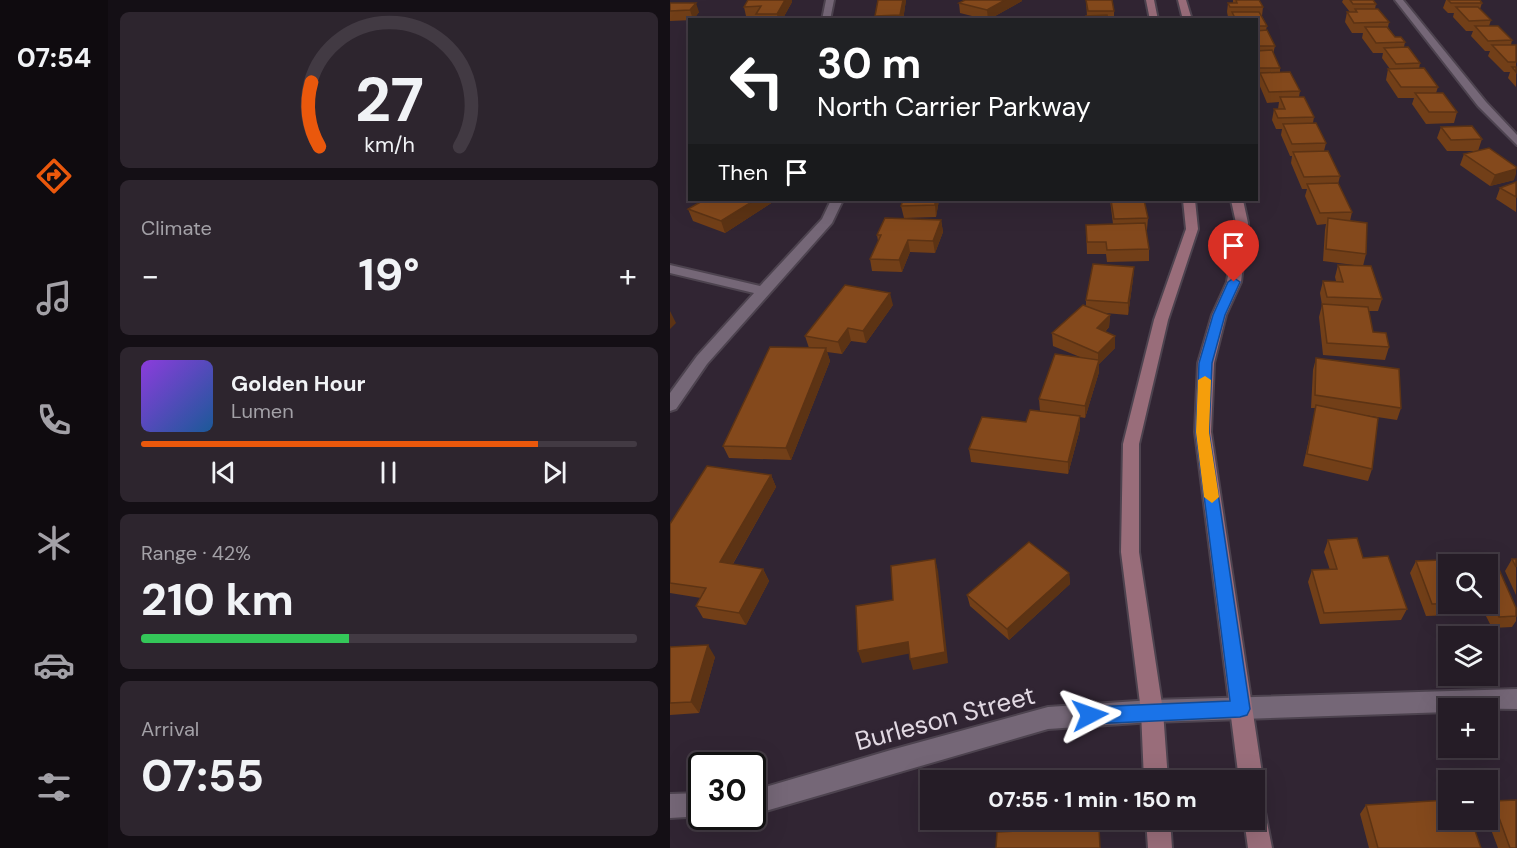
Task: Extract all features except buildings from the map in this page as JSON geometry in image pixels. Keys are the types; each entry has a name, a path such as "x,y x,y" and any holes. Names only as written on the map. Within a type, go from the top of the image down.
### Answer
{"main road":[{"path":"1150,0 1154,18"},
{"path":"1182,0 1187,18"},
{"path":"1155,770 1152,711 1130,552 1131,444 1161,320 1192,229 1189,201"},
{"path":"1237,201 1242,223 1234,282 1219,315 1206,363 1202,432 1249,770"},
{"path":"1159,830 1160,848"},
{"path":"1258,830 1260,848"}],"street":[{"path":"826,18 829,0"},
{"path":"1399,0 1482,104 1516,142"},
{"path":"670,405 702,360 766,292 828,220 837,201"},
{"path":"670,269 766,292"},
{"name":"Burleson Street","path":"766,799 891,761 1048,718 1152,711 1516,699"},
{"path":"670,806 688,805"}],"slow traffic":[{"path":"1205,380 1202,432 1212,497"}],"route":[{"path":"1090,715 1240,709 1202,432 1206,363 1219,315 1234,282"}]}
